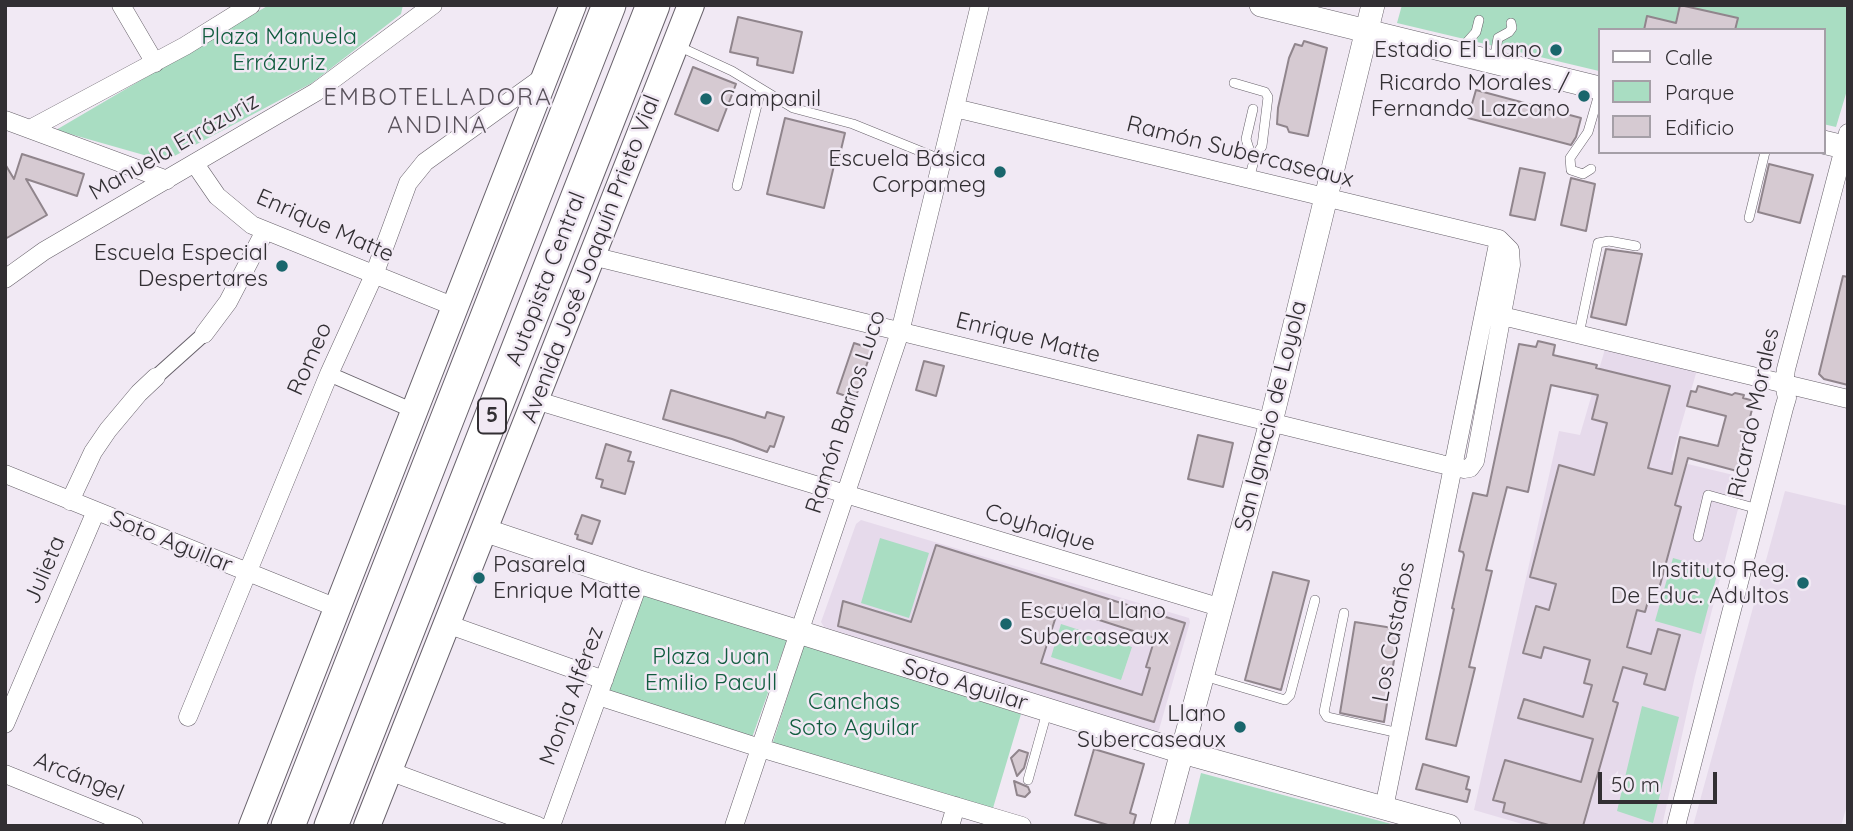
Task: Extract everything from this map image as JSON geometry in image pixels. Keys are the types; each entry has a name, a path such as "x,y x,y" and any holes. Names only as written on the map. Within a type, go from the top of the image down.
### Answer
{"highway":[{"name":"Autopista Central","path":"288,826 609,5"},
{"name":"Autopista Central","path":"331,826 653,5"}],"main road":[{"path":"251,826 573,5"},
{"name":"Avenida José Joaquín Prieto Vial","path":"367,826 691,5"}],"street":[{"path":"121,5 155,63"},
{"path":"30,129 155,63 251,5"},
{"name":"Ramón Barros Luco","path":"734,826 900,332 980,5"},
{"path":"1261,5 1598,88"},
{"name":"San Ignacio de Loyola","path":"1162,826 1270,422 1373,5"},
{"name":"Manuela Errázuriz","path":"5,279 44,251 316,92 429,7"},
{"name":"Romeo","path":"188,717 329,374 374,275 408,183 419,168 546,75"},
{"name":"Ramón Subercaseaux","path":"955,108 1325,197 1504,244"},
{"path":"5,120 167,180"},
{"name":"Ricardo Morales","path":"1676,826 1787,398 1784,384 1841,142"},
{"name":"Enrique Matte","path":"195,164 209,187 228,207 265,231 455,307"},
{"path":"70,501 108,430 139,393 204,334 228,302 265,231"},
{"path":"1452,466 1470,468 1475,461 1511,265 1504,244"},
{"name":"Los Castaños","path":"1384,808 1484,312 1504,244"},
{"name":"Enrique Matte","path":"592,256 1452,466"},
{"path":"1484,312 1848,399"},
{"path":"329,374 414,411"},
{"name":"Coyhaique","path":"535,400 1222,608"},
{"name":"Soto Aguilar","path":"5,474 337,608"},
{"name":"Julieta","path":"5,724 96,511"},
{"name":"Soto Aguilar","path":"484,530 639,582 1047,710 1182,752 1384,808 1424,823"},
{"name":"Monja Alférez","path":"551,826 639,582"},
{"path":"447,624 601,688 760,748 1022,826"},
{"path":"389,771 538,826"},
{"name":"Arcángel","path":"5,774 134,826"},
{"path":"950,826 956,806"}],"lane":[{"path":"1457,53 1476,32 1479,20"},
{"path":"1494,62 1498,38 1509,32 1511,23"},
{"path":"675,45 732,71 793,108 853,124 942,160"},
{"path":"1234,83 1265,92 1268,97 1262,146 1255,157 1249,179"},
{"path":"737,186 761,89"},
{"path":"1591,169 1583,174 1571,170 1570,158 1588,132 1598,97"},
{"path":"1253,109 1246,143 1255,157"},
{"path":"1749,218 1765,154"},
{"path":"1579,334 1598,243 1609,241 1636,246"},
{"path":"1698,537 1708,495 1758,509"},
{"path":"1202,676 1285,700 1290,695 1315,600"},
{"path":"1344,613 1324,712 1328,717 1399,733"},
{"path":"1028,779 1047,710"}],"shaded area":[{"path":"1605,349 1697,370 1671,460 1746,478 1695,676 1662,826 1529,826 1474,810 1559,431 1580,435"},
{"path":"1785,491 1848,506 1848,802 1841,826 1693,826"},
{"name":"Escuela Llano Subercaseaux","path":"861,520 1189,618 1158,733 824,627 821,622 856,524"}],"green space":[{"name":"Plaza Manuela Errázuriz","path":"269,5 403,5 401,14 312,83 165,161 56,130"},
{"name":"Estadio El Llano","path":"1402,5 1848,5 1848,87 1836,127 1825,124 1825,28 1598,28 1598,71 1397,23"},
{"path":"880,538 929,553 909,618 861,603"},
{"path":"1673,558 1718,571 1701,634 1655,621"},
{"name":"Plaza Juan Emilio Pacull","path":"640,586 789,634 749,746 602,692"},
{"path":"1061,624 1132,647 1121,680 1051,657"},
{"name":"Canchas Soto Aguilar","path":"804,645 1021,714 993,808 772,745"},
{"path":"1642,706 1679,717 1653,823 1617,811"},
{"path":"1201,773 1395,825 1188,826"}],"building":[{"path":"1680,5 1738,18 1736,28 1644,28 1647,16 1676,23"},
{"path":"738,17 802,32 793,73 757,65 758,58 730,52"},
{"path":"1304,41 1327,48 1308,136 1289,132 1287,127 1277,124 1289,58 1295,44 1302,46"},
{"name":"Campanil","path":"693,67 736,84 718,131 675,114"},
{"path":"1476,90 1581,118 1576,137 1571,145 1468,118"},
{"path":"785,118 845,133 839,158 836,157 824,208 767,194"},
{"path":"22,154 84,174 77,196 26,179 47,215 5,239 5,164 14,179"},
{"path":"1769,164 1813,175 1800,223 1758,212"},
{"path":"1520,168 1545,173 1535,220 1510,215"},
{"path":"1571,178 1595,184 1586,231 1561,225"},
{"path":"1606,249 1642,254 1626,325 1591,317"},
{"path":"1843,276 1848,277 1848,385 1824,379 1819,374"},
{"path":"1538,341 1555,345 1553,355 1670,386 1648,468 1672,474 1680,437 1718,446 1726,416 1687,406 1691,391 1696,392 1698,386 1732,395 1744,395 1743,398 1754,401 1737,471 1688,458 1675,505 1681,507 1659,589 1652,587 1645,612 1637,610 1627,647 1651,654 1658,629 1680,635 1665,690 1644,684 1647,674 1623,667 1613,701 1618,703 1583,826 1552,826 1503,812 1505,803 1493,800 1505,760 1581,782 1593,739 1518,718 1524,699 1583,717 1592,685 1584,683 1590,660 1544,647 1541,658 1523,653 1536,606 1549,610 1556,584 1530,577 1559,465 1594,475 1607,423 1592,419 1598,395 1551,385 1528,492 1507,487 1486,570 1492,571 1469,667 1475,668 1456,746 1426,739 1454,609 1452,608 1464,555 1459,551 1473,493 1487,496 1519,344 1536,347"},
{"path":"854,343 872,349 855,399 837,393"},
{"path":"924,361 944,366 936,396 916,390"},
{"path":"671,390 765,418 767,412 784,417 774,447 770,446 767,452 663,419"},
{"path":"1198,435 1233,443 1223,487 1188,479"},
{"path":"606,444 631,452 628,461 634,462 625,494 601,487 603,480 596,478"},
{"path":"582,515 600,521 592,544 577,539 578,535 575,534"},
{"path":"936,545 1185,623 1154,722 838,626 843,601 911,622","holes":["1059,607 1155,638 1146,667 1150,668 1142,695 1041,663"]},
{"path":"1273,572 1309,581 1281,690 1245,680"},
{"path":"1355,622 1399,629 1384,722 1340,713"},
{"path":"1094,749 1144,764 1130,813 1136,815 1133,826 1111,826 1075,815"},
{"path":"1019,750 1028,753 1024,768 1017,776 1011,758"},
{"path":"1423,764 1469,777 1467,802 1416,789"},
{"path":"1014,781 1028,787 1030,792 1025,797 1017,795"}],"place":[{"name":"Estadio El Llano","path":"1556,50"},
{"name":"Ricardo Morales / Fernando Lazcano","path":"1584,96"},
{"name":"Campanil","path":"706,99"},
{"name":"Escuela Básica Corpameg","path":"1000,172"},
{"name":"Escuela Especial Despertares","path":"282,266"},
{"name":"Pasarela Enrique Matte","path":"479,578"},
{"name":"Instituto Reg. De Educ. Adultos","path":"1803,583"},
{"name":"Escuela Llano Subercaseaux","path":"1006,624"},
{"name":"Llano Subercaseaux","path":"1240,727"}],"district":[{"name":"EMBOTELLADORA ANDINA","path":"438,112"}]}
